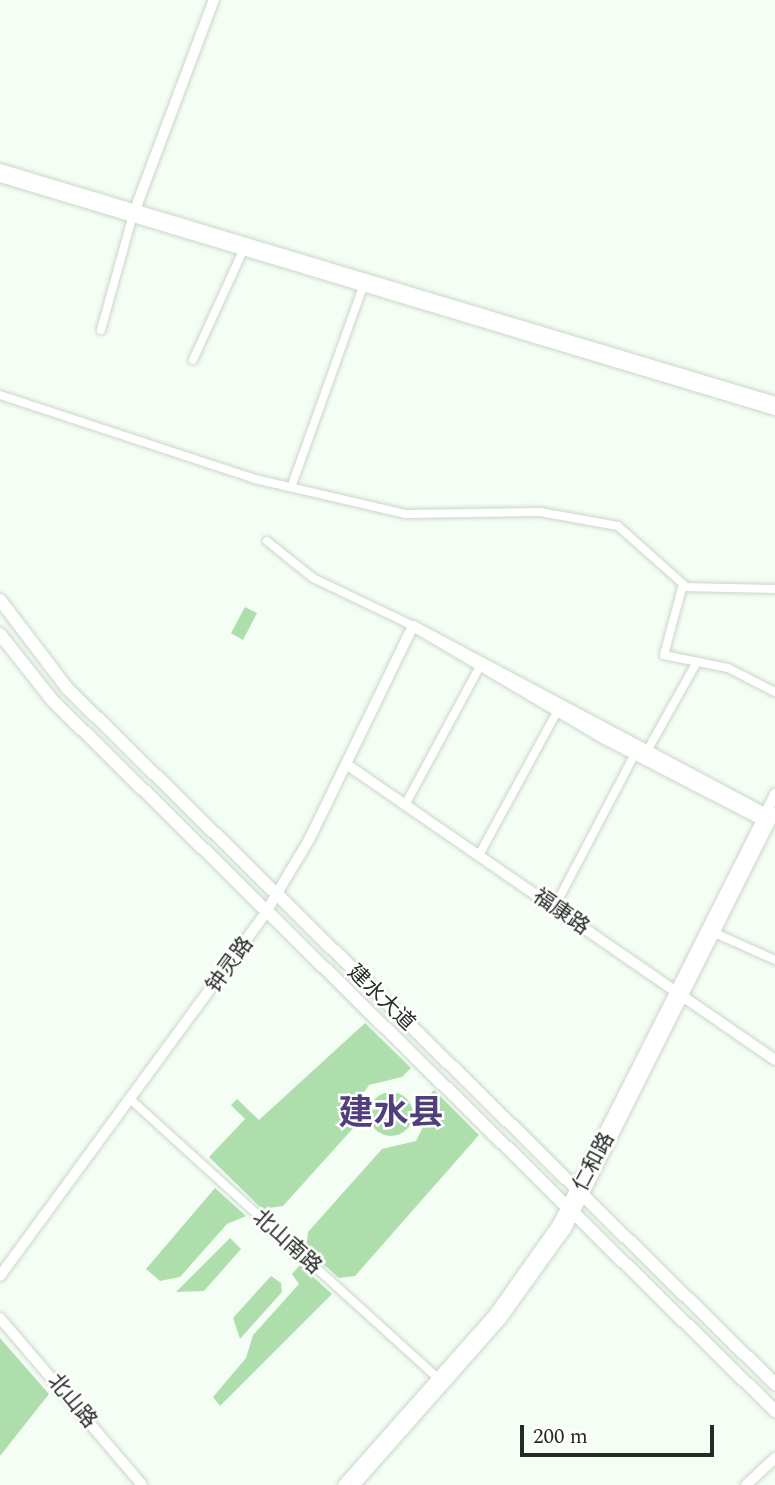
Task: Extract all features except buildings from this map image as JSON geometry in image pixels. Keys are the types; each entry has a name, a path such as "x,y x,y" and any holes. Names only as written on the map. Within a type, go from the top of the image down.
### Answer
{"main road":[{"name":"建水大道","path":"0,600 67,688 775,1384"},
{"name":"建水大道","path":"1,636 53,701 775,1410"}],"street":[{"path":"101,330 133,214 214,0"},
{"path":"0,169 243,251 363,287 472,315 775,410"},
{"path":"0,177 775,402"},
{"path":"192,360 243,251"},
{"path":"292,485 363,287"},
{"path":"0,395 255,479 292,485 422,516 540,512 599,520 626,530 682,587 775,589"},
{"path":"267,541 313,578 413,626 771,819"},
{"path":"682,587 662,652 737,671 775,692"},
{"path":"413,626 479,668 557,712 635,754 771,819"},
{"name":"钟灵路","path":"0,1276 277,896 346,764 413,626"},
{"path":"647,751 697,662"},
{"path":"405,805 479,668"},
{"path":"479,855 557,712"},
{"path":"554,908 635,754"},
{"name":"福康路","path":"346,764 775,1060"},
{"name":"仁和路","path":"682,996 717,934 771,819 775,794"},
{"name":"仁和路","path":"355,1485 441,1381 572,1211 771,819"},
{"path":"717,934 775,960"},
{"name":"北山南路","path":"130,1099 441,1381"},
{"name":"北山路","path":"0,1318 142,1485"},
{"name":"北山路","path":"0,1327 133,1485"},
{"name":"仁和路","path":"343,1485 441,1381"},
{"path":"746,1485 775,1458"}],"green space":[{"path":"245,607 257,613 243,640 231,633"},
{"path":"365,1023 411,1068 402,1077 369,1085 356,1104 356,1125 283,1206 262,1209 209,1157 245,1119 231,1105 237,1099 259,1120"},
{"path":"434,1090 479,1135 355,1276 339,1278 306,1249 308,1232 382,1149 416,1141 426,1121 424,1101"},
{"path":"391,1092 407,1098 413,1114 407,1130 391,1136 375,1130 369,1114 375,1098"},
{"path":"215,1188 246,1216 227,1224 180,1277 160,1281 146,1269"},
{"path":"230,1238 241,1249 204,1291 176,1292"},
{"path":"300,1265 332,1294 220,1406 213,1397 246,1358 253,1335 299,1284 292,1274"},
{"path":"271,1276 281,1283 282,1292 240,1339 233,1318"},
{"path":"0,1338 49,1394 0,1456"}],"district":[{"name":"建水县","path":"391,1114"}]}
